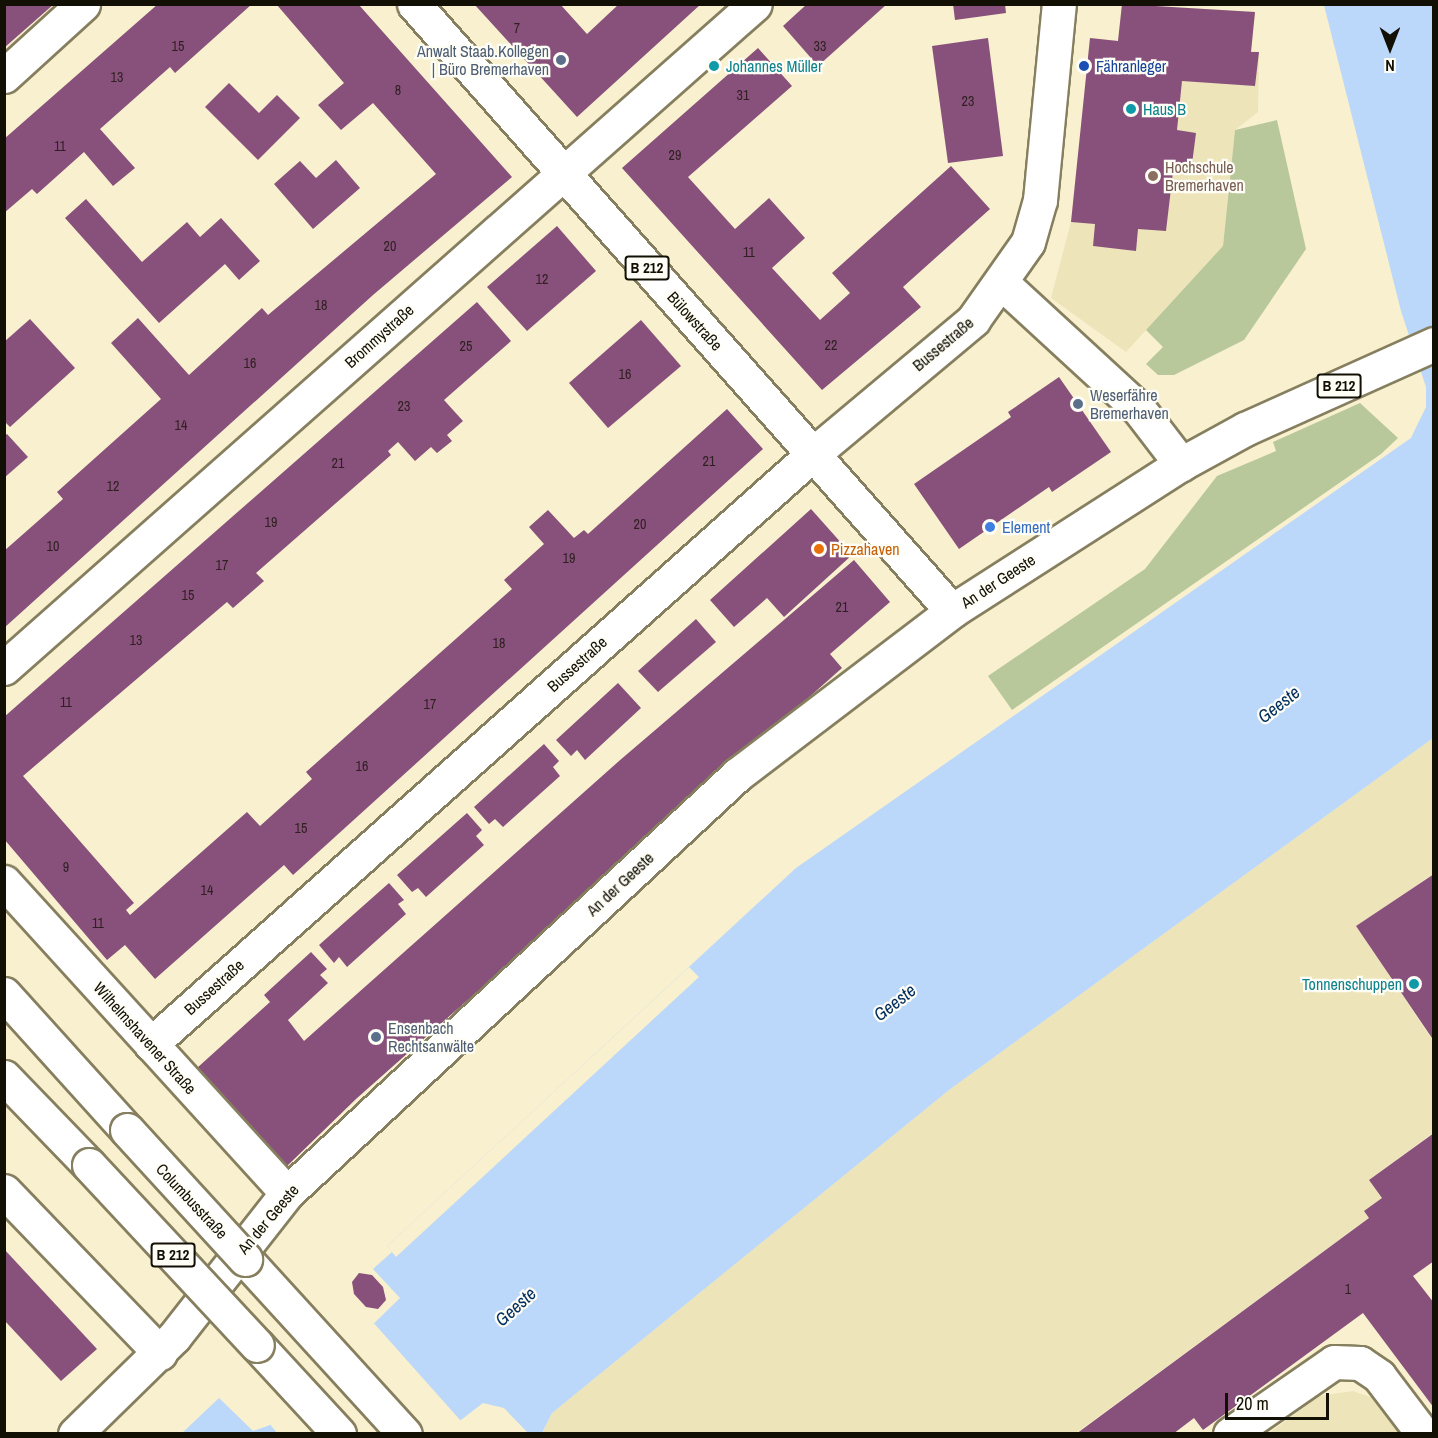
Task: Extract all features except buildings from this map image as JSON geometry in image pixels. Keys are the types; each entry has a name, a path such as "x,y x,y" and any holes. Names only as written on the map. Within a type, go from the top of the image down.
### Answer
{"street":[{"path":"4,76 83,4"},
{"name":"Bülowstraße","path":"414,4 952,611"},
{"name":"Brommystraße","path":"4,668 755,4"},
{"name":"Bussestraße","path":"151,1044 813,454 973,320 1003,284 1028,242 1040,200 1059,4"},
{"path":"1003,284 1138,408 1181,464"},
{"name":"An der Geeste","path":"75,1434 159,1353 286,1193 737,775 952,611 1181,464 1245,429 1434,344"},
{"name":"Wilhelmshavener Straße","path":"4,882 286,1193"},
{"name":"Columbusstraße","path":"4,994 405,1434"},
{"name":"B 212","path":"4,1077 339,1434"},
{"path":"4,1191 159,1353"},
{"path":"1230,1434 1334,1362 1359,1362 1379,1376 1423,1434"}],"shaded area":[{"name":"Hochschule Bremerhaven","path":"1122,5 1255,12 1251,51 1259,52 1258,112 1235,130 1223,246 1126,352 1051,298 1071,222 1090,38 1118,41"},
{"path":"1433,738 1433,874 1356,926 1433,1041 1433,1133 1369,1180 1382,1198 1365,1211 1369,1218 1076,1433 542,1434 552,1413 949,1090"},
{"path":"1353,1391 1378,1400 1402,1434 1268,1434 1319,1396"}],"green space":[{"path":"1277,120 1306,249 1244,340 1174,375 1158,375 1146,364 1163,347 1146,330 1223,246 1235,130"},
{"path":"1360,403 1398,438 1381,454 1012,710 988,676 1145,569 1217,476 1276,451 1273,442"}],"water":[{"name":"Geeste","path":"1324,5 1433,5 1433,738 949,1090 552,1413 542,1433 528,1433 504,1408 483,1403 444,1433 181,1434 219,1398 253,1431 270,1425 400,1298 373,1269 392,1252 387,1246 796,868 1411,438 1426,407 1426,387 1401,311"}],"pier":[{"path":"689,967 699,977 396,1257 387,1246"},
{"path":"371,1320 461,1421 448,1434 278,1434 268,1422"}],"place":[{"name":"Anwalt Staab.Kollegen | Büro Bremerhaven","path":"561,60"},
{"name":"Johannes Müller","path":"714,66"},
{"name":"Fähranleger","path":"1084,66"},
{"name":"Haus B","path":"1131,109"},
{"name":"Hochschule Bremerhaven","path":"1153,176"},
{"name":"Weserfähre Bremerhaven","path":"1078,404"},
{"name":"Element","path":"990,527"},
{"name":"Pizzahaven","path":"819,549"},
{"name":"Tonnenschuppen","path":"1414,984"},
{"name":"Ensenbach Rechtsanwälte","path":"376,1037"}]}
